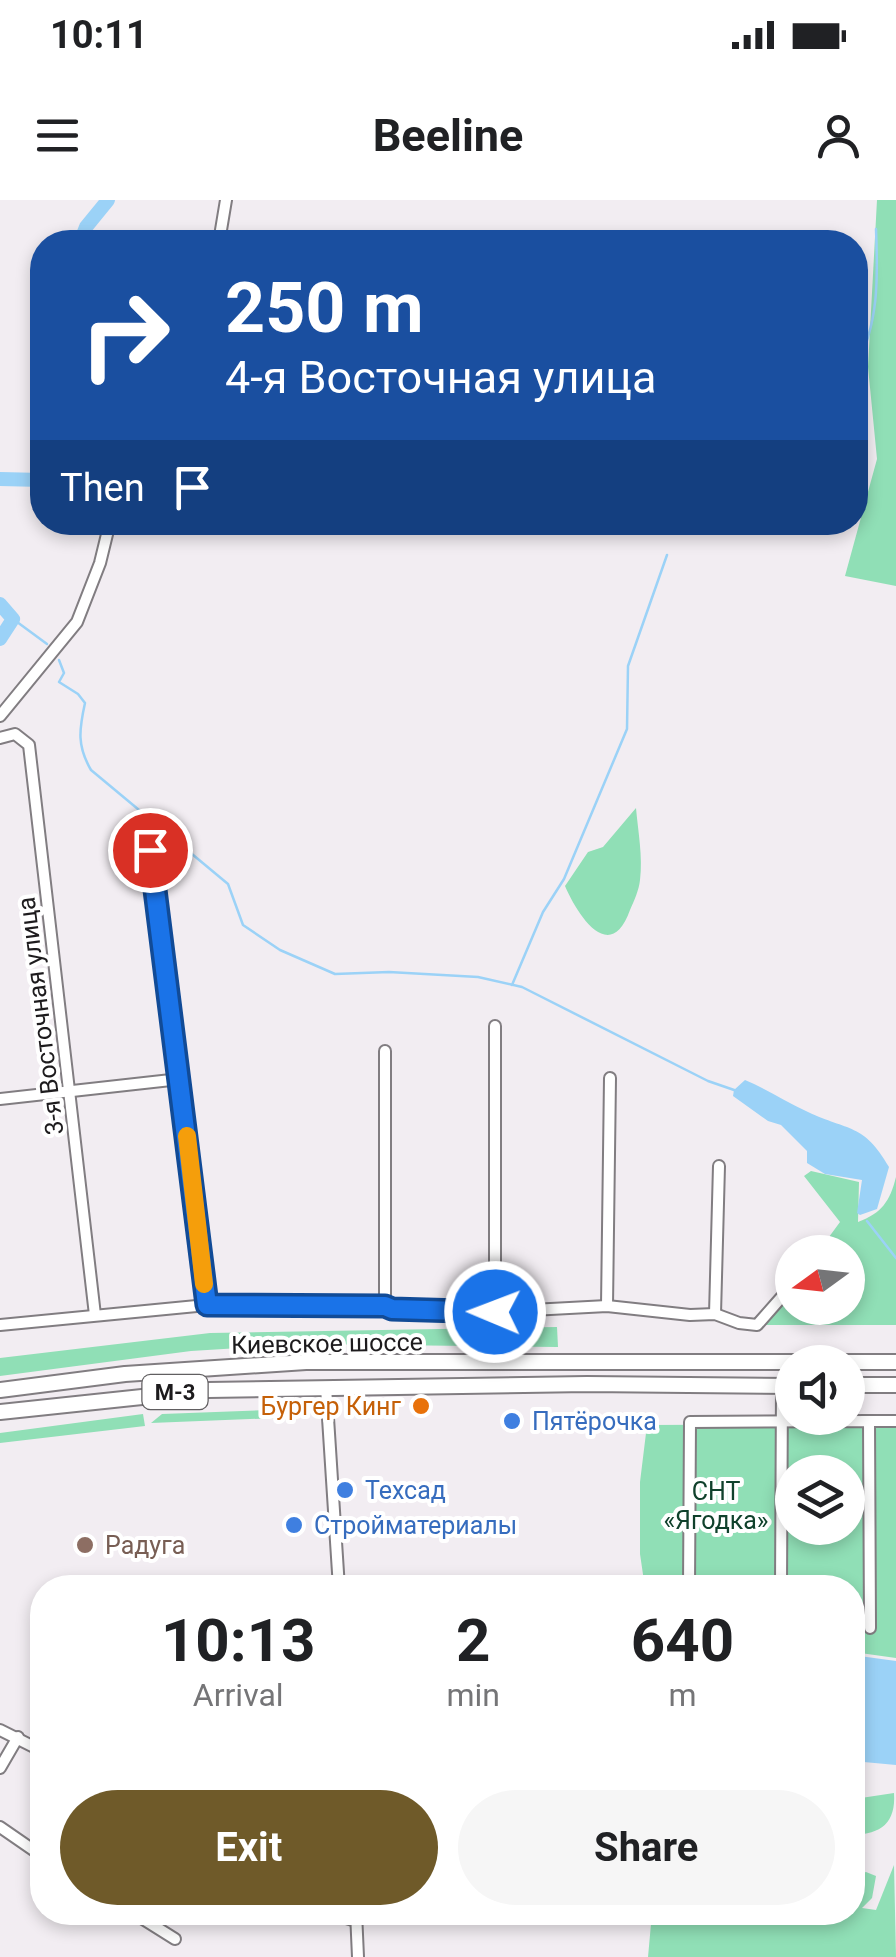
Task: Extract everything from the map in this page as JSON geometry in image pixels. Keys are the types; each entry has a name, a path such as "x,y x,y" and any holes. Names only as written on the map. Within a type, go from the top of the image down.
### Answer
{"highway":[{"name":"Киевское шоссе","path":"0,1390 143,1373 306,1362 896,1362"},
{"path":"143,1373 133,1381 134,1388 147,1394"},
{"path":"865,1385 896,1385"},
{"name":"Киевское шоссе","path":"0,1412 147,1394 326,1387 775,1386"}],"street":[{"path":"221,230 226,200"},
{"path":"0,716 77,622 107,535"},
{"name":"3-я Восточная улица","path":"0,738 15,734 29,745 96,1316"},
{"path":"150,850 207,1305"},
{"path":"495,1312 496,1026"},
{"path":"385,1051 385,1306"},
{"path":"606,1306 610,1078"},
{"path":"0,1099 180,1079"},
{"path":"715,1314 719,1166"},
{"path":"0,1325 207,1305 385,1306 495,1312 606,1306 715,1314 757,1325 775,1303"},
{"path":"326,1387 337,1575"},
{"path":"689,1575 690,1422 775,1421"},
{"path":"865,1421 896,1421"},
{"path":"869,1421 870,1628"},
{"path":"781,1575 782,1435"},
{"path":"0,1730 30,1744"},
{"path":"0,1768 18,1737"},
{"path":"0,1828 30,1848"},
{"path":"154,1925 175,1938"},
{"path":"356,1925 358,1957"}],"green space":[{"path":"877,200 896,200 896,586 845,576 856,535 868,535 868,492 877,459 868,367"},
{"path":"636,808 639,888 622,926 613,934 604,934 586,921 565,886 588,852 603,847"},
{"path":"811,1171 859,1182 858,1222 884,1205 896,1177 896,1325 865,1325 865,1235 830,1235 840,1222 804,1176"},
{"path":"775,1310 775,1325 764,1325"},
{"path":"557,1327 558,1347 305,1344 191,1351 0,1376 0,1358 210,1333"},
{"path":"297,1409 303,1417 151,1423 162,1414"},
{"path":"143,1414 145,1426 0,1443 0,1433"},
{"name":"СНТ «Ягодка»","path":"775,1424 775,1435 865,1435 865,1424 896,1424 896,1658 865,1654 865,1575 643,1575 640,1482 647,1425"},
{"path":"894,1793 889,1819 865,1833 865,1797"},
{"path":"894,1865 896,1957 648,1957 651,1925 865,1925 865,1908 876,1910"},
{"path":"866,1872 876,1876 872,1898 865,1905"}],"water":[{"path":"745,1080 863,1135 889,1167 877,1209 857,1213 862,1180 825,1174 807,1163 807,1151 781,1125 768,1121 733,1096"},
{"path":"865,1657 896,1661 896,1765 865,1762"}],"waterway":[{"path":"85,230 108,200"},
{"path":"868,338 877,283 876,229"},
{"path":"0,479 30,480"},
{"path":"512,985 543,912 564,879 627,729 628,666 667,555"},
{"path":"0,604 13,619 0,639"},
{"path":"13,619 47,644"},
{"path":"59,660 64,673 59,682 85,703 80,738 91,770 228,884 243,925 280,950 335,974 389,972 478,977 522,987 708,1081 737,1091"},
{"path":"867,1221 896,1258"}],"slow traffic":[{"path":"187,1136 204,1284"}],"place":[{"name":"Бургер Кинг","path":"421,1406"},
{"name":"Пятёрочка","path":"512,1421"},
{"name":"Техсад","path":"345,1490"},
{"name":"Стройматериалы","path":"294,1525"},
{"name":"Радуга","path":"85,1545"}],"route":[{"path":"150,850 207,1305 385,1306 495,1312"}]}
